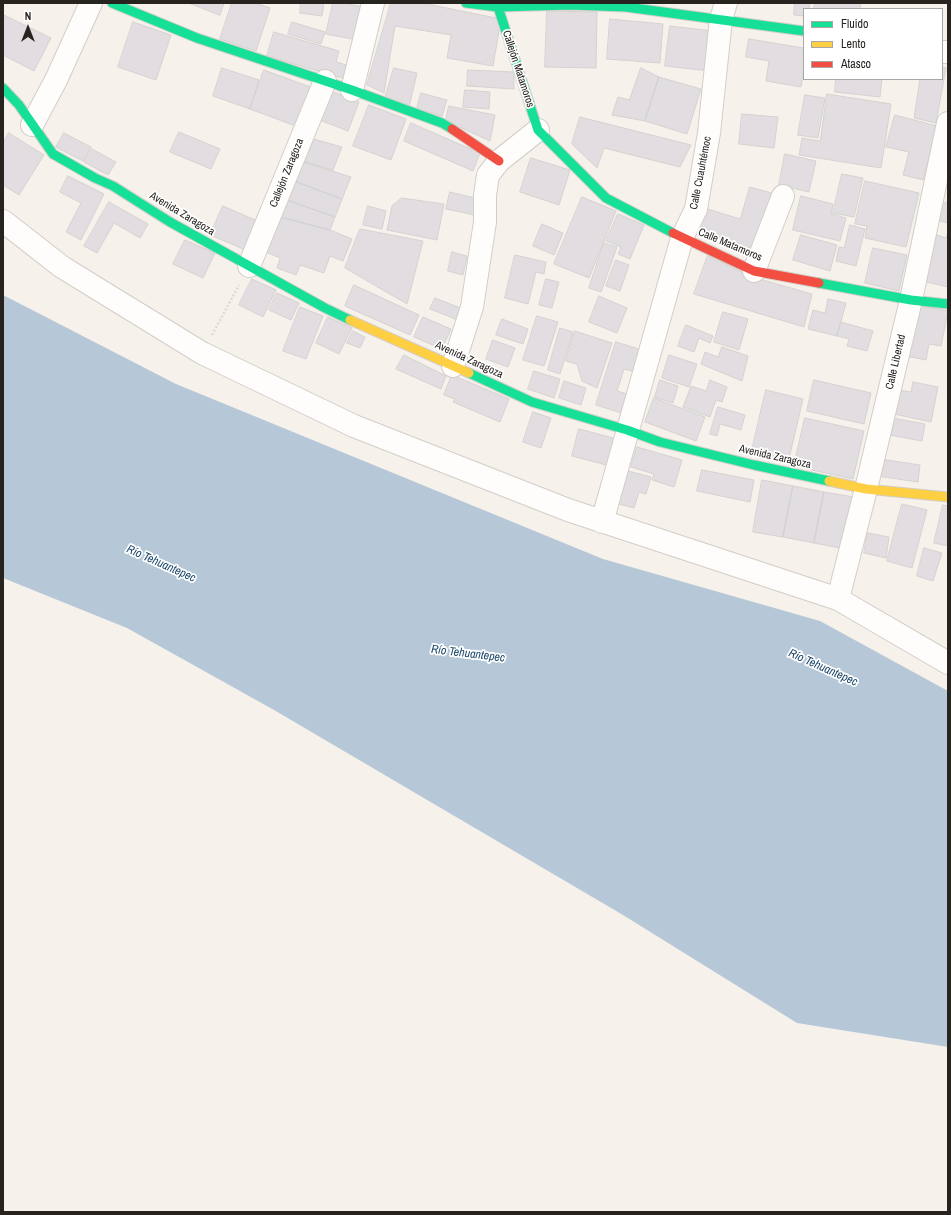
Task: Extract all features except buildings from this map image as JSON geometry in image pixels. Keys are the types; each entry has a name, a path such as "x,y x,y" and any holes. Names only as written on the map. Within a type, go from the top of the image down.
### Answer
{"street":[{"path":"32,124 56,80 91,3"},
{"path":"112,3 197,38 352,90 442,123 499,162"},
{"path":"352,90 373,3"},
{"path":"466,3 498,7 570,4 724,11 803,31"},
{"name":"Callejón Matamoros","path":"498,7 538,130"},
{"name":"Calle Cuauhtémoc","path":"602,522 682,238 696,209 709,133 724,11"},
{"name":"Callejón Zaragoza","path":"249,266 325,81"},
{"name":"Avenida Zaragoza","path":"3,88 19,105 53,154 113,186 170,222 325,308 532,402 627,430 660,442 754,465 866,489 948,497"},
{"name":"Calle Libertad","path":"838,599 911,300 948,123"},
{"path":"453,366 472,307 485,222 485,194 488,175 499,162 538,130"},
{"name":"Calle Matamoros","path":"538,130 606,198 682,238 754,271 911,300 948,304"},
{"path":"754,271 783,196"},
{"path":"3,221 62,267 202,353 354,426 568,510 838,599 948,663"}],"path":[{"path":"202,353 249,266"}],"water":[{"name":"Río Tehuantepec","path":"3,295 176,384 603,559 820,621 948,691 948,1047 797,1023 623,915 274,710 127,628 3,578"}],"traffic: fast":[{"path":"112,3 197,38 352,90 442,123 452,129"},
{"path":"466,3 498,7 570,5 626,7 803,31"},
{"path":"498,7 538,130 606,198 673,233"},
{"path":"3,88 19,105 53,154 95,178 113,186 170,222 325,308 350,320"},
{"path":"819,283 911,300 948,304"},
{"path":"469,373 532,402 627,430 660,442 754,465 829,481"}],"traffic: slow":[{"path":"350,320 469,373"},
{"path":"829,481 866,489 948,497"}],"traffic: jam":[{"path":"452,129 499,161"},
{"path":"673,233 754,271 819,283"}]}
